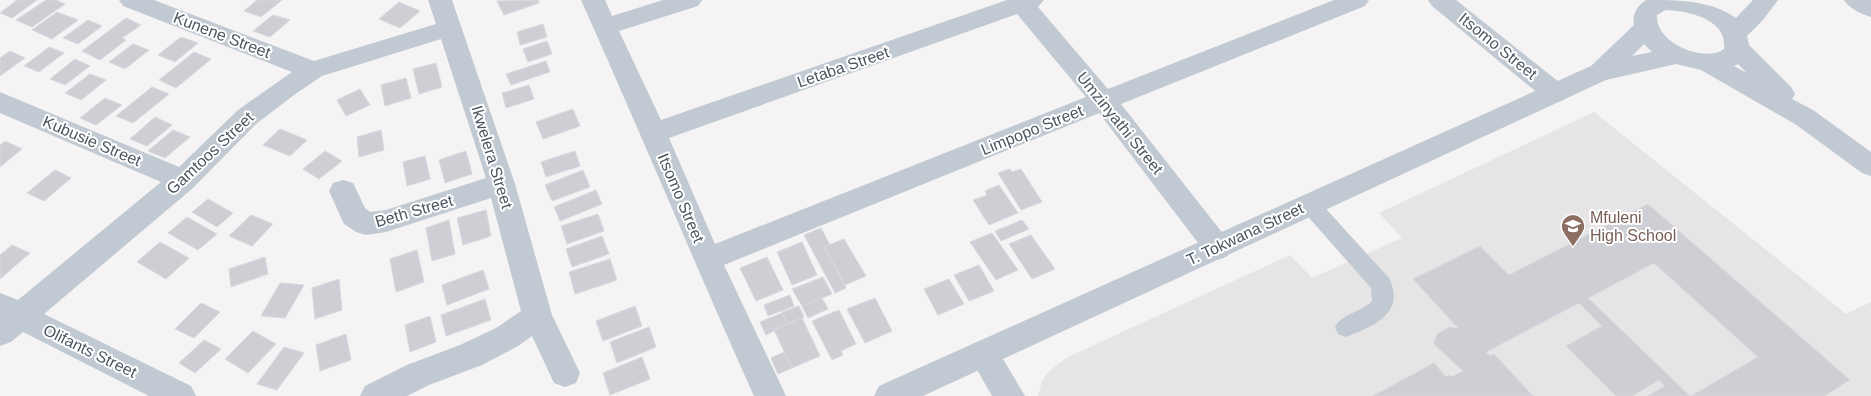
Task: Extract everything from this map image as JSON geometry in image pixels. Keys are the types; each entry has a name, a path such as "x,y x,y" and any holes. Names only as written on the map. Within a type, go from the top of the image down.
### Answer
{"street":[{"name":"Kunene Street","path":"131,0 313,70"},
{"name":"Ikwelera Street","path":"440,0 501,184 537,316 566,373"},
{"name":"Itsomo Street","path":"593,0 770,396"},
{"path":"605,27 690,0"},
{"name":"Limpopo Street","path":"707,258 1357,0"},
{"name":"Itsomo Street","path":"1440,0 1556,93"},
{"path":"1681,2 1727,0"},
{"path":"1706,62 1726,59 1733,55 1736,41 1766,0"},
{"path":"1856,0 1871,10"},
{"name":"Umzinyathi Street","path":"1024,1 1218,248"},
{"name":"Letaba Street","path":"654,133 1024,1"},
{"path":"1681,2 1717,16 1736,41 1804,117"},
{"name":"T. Tokwana Street","path":"1600,72 1640,15 1655,5 1681,2"},
{"path":"1640,15 1652,38 1663,47 1677,55 1706,62 1804,117 1871,166"},
{"name":"Gamtoos Street","path":"6,318 183,180 247,117 285,88 313,70 450,28"},
{"name":"T. Tokwana Street","path":"890,396 1218,248 1600,72 1677,55"},
{"name":"Kubusie Street","path":"0,102 183,180"},
{"name":"Beth Street","path":"343,191 354,216 366,224 386,222 501,184"},
{"path":"376,396 418,375 471,355 507,337 537,316"},
{"name":"Olifants Street","path":"6,318 180,396"},
{"path":"983,354 1009,396"}],"lane":[{"path":"1310,205 1381,284 1384,292 1381,308 1346,327"}],"shaded area":[{"name":"Mfuleni High School","path":"1594,112 1846,314 1871,302 1871,396 1038,396 1042,381 1050,370 1068,357 1290,255 1312,278 1402,238 1379,213"}],"building":[{"path":"17,0 37,0 12,18 0,13"},
{"path":"46,0 56,0 65,4 32,27 16,20"},
{"path":"257,0 282,0 261,17 244,11"},
{"path":"538,0 539,3 504,15 497,1"},
{"path":"399,2 420,11 400,28 379,19"},
{"path":"57,12 78,20 52,39 32,30"},
{"path":"273,15 290,20 270,37 253,31"},
{"path":"126,18 141,25 122,38 126,40 100,60 82,51"},
{"path":"88,20 102,26 78,44 63,38"},
{"path":"543,24 547,37 520,45 517,32"},
{"path":"181,37 198,43 175,62 158,55"},
{"path":"547,41 552,54 528,62 523,49"},
{"path":"133,44 149,50 125,69 109,62"},
{"path":"49,47 64,53 39,72 24,66"},
{"path":"10,51 25,58 0,76 0,58"},
{"path":"194,52 211,59 176,88 159,80"},
{"path":"75,59 90,66 65,85 50,79"},
{"path":"546,61 550,72 511,85 506,74"},
{"path":"436,63 442,87 419,94 413,69"},
{"path":"90,74 106,80 81,100 65,93"},
{"path":"406,78 411,98 385,106 381,85"},
{"path":"529,85 534,99 506,108 502,93"},
{"path":"152,87 169,94 133,123 116,116"},
{"path":"360,89 370,105 346,116 337,100"},
{"path":"105,98 122,105 96,125 80,118"},
{"path":"573,109 580,126 543,139 536,122"},
{"path":"155,117 172,125 147,146 130,139"},
{"path":"280,129 307,140 290,156 263,145"},
{"path":"173,130 190,137 165,158 148,151"},
{"path":"381,130 384,150 359,157 357,137"},
{"path":"5,141 22,149 0,167 0,145"},
{"path":"325,151 342,161 319,179 303,169"},
{"path":"466,151 472,174 445,183 439,160"},
{"path":"575,151 580,166 546,177 541,162"},
{"path":"425,156 430,179 407,186 403,162"},
{"path":"1010,169 1012,172 1021,169 1042,202 1021,210 998,173"},
{"path":"55,170 71,178 44,201 27,193"},
{"path":"583,170 590,187 552,201 545,185"},
{"path":"999,185 1018,213 989,225 973,200 987,195 985,191"},
{"path":"596,190 602,204 560,221 554,207"},
{"path":"208,199 233,213 217,227 192,212"},
{"path":"1648,204 1850,380 1824,396 1691,396 1758,357 1654,263 1588,298 1690,396 1648,396 1665,386 1659,380 1632,396 1616,396 1566,346 1602,326 1579,303 1486,352 1490,356 1494,354 1533,396 1373,396 1434,363 1446,377 1450,375 1451,377 1463,371 1434,344 1437,334 1450,327 1459,329 1413,279 1480,246 1509,275"},
{"path":"486,210 491,236 463,245 457,218"},
{"path":"598,214 604,231 567,244 561,226"},
{"path":"251,215 273,224 252,246 229,236"},
{"path":"187,217 217,234 198,250 168,233"},
{"path":"449,220 455,254 432,261 426,228"},
{"path":"1022,220 1029,229 1001,241 995,231"},
{"path":"821,228 830,245 824,247 846,288 835,293 804,235"},
{"path":"992,233 1018,270 996,280 970,242"},
{"path":"1031,235 1055,269 1032,279 1009,244"},
{"path":"602,236 609,254 572,267 566,249"},
{"path":"844,239 866,276 845,285 824,247"},
{"path":"160,242 189,258 166,279 137,262"},
{"path":"802,242 817,275 792,285 777,252"},
{"path":"12,245 30,253 0,279 0,255"},
{"path":"417,250 424,282 396,292 390,259"},
{"path":"265,257 268,274 231,287 229,269"},
{"path":"767,257 783,290 756,301 740,268"},
{"path":"610,259 617,280 575,294 569,272"},
{"path":"979,265 994,291 969,301 954,275"},
{"path":"483,270 489,289 447,305 442,285"},
{"path":"823,277 832,294 802,306 792,289"},
{"path":"339,279 342,310 315,319 312,288"},
{"path":"949,279 964,304 938,315 924,289"},
{"path":"280,283 304,285 285,318 261,316"},
{"path":"790,295 794,306 768,316 764,305"},
{"path":"822,298 828,309 808,318 802,306"},
{"path":"875,298 892,331 865,343 847,309"},
{"path":"485,299 491,320 446,336 441,315"},
{"path":"201,303 220,312 194,338 175,329"},
{"path":"635,306 642,326 603,341 596,321"},
{"path":"799,306 804,317 787,324 782,312"},
{"path":"839,310 856,344 841,351 843,355 832,360 812,321"},
{"path":"782,313 787,324 766,335 760,322"},
{"path":"430,316 436,342 410,352 405,325"},
{"path":"802,318 820,356 792,368 774,330"},
{"path":"649,327 656,347 617,363 610,342"},
{"path":"253,331 276,344 248,373 225,359"},
{"path":"346,334 351,360 320,371 316,345"},
{"path":"204,340 221,349 195,373 179,363"},
{"path":"284,347 304,353 277,390 257,384"},
{"path":"784,352 792,368 778,374 771,358"},
{"path":"642,357 650,379 610,395 603,373"}],"place":[{"name":"Mfuleni High School","path":"1573,247"}]}
